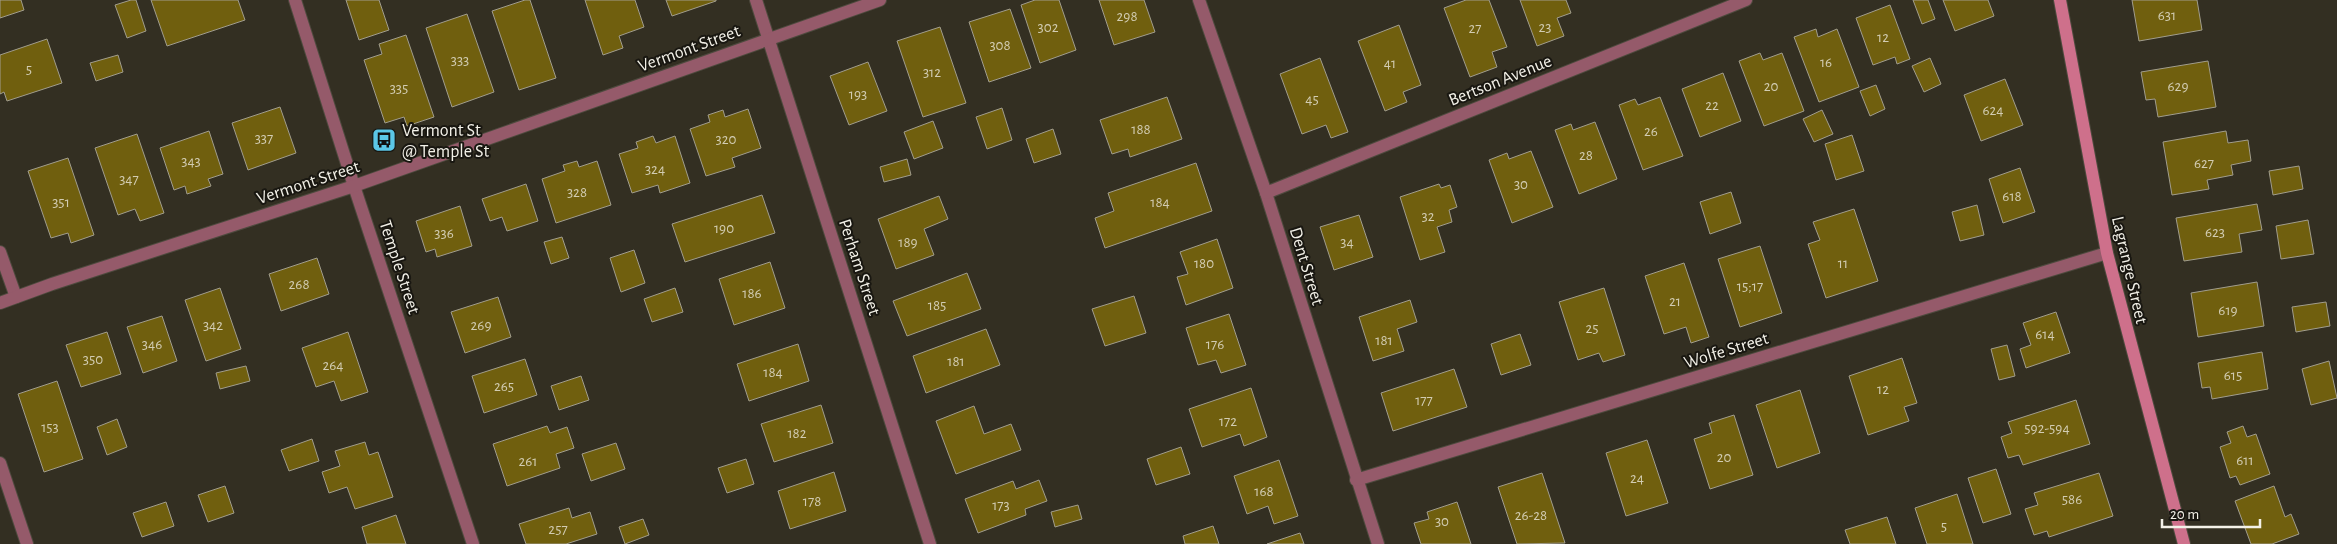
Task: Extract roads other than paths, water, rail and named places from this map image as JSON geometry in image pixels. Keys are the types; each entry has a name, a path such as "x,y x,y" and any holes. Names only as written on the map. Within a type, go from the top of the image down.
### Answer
{"main road":[{"name":"Lagrange Street","path":"2060,0 2107,253 2184,544"}],"street":[{"name":"Temple Street","path":"295,0 354,186 474,544"},
{"name":"Perham Street","path":"756,0 930,544"},
{"name":"Vermont Street","path":"0,303 354,186 880,0"},
{"name":"Dent Street","path":"1199,0 1266,193 1356,480 1378,544"},
{"name":"Bertson Avenue","path":"1266,193 1746,0"},
{"path":"0,252 16,298"},
{"name":"Wolfe Street","path":"1356,480 2107,253"},
{"path":"0,463 27,544"}],"place":[{"name":"Vermont St @ Temple St","path":"384,140"}]}
